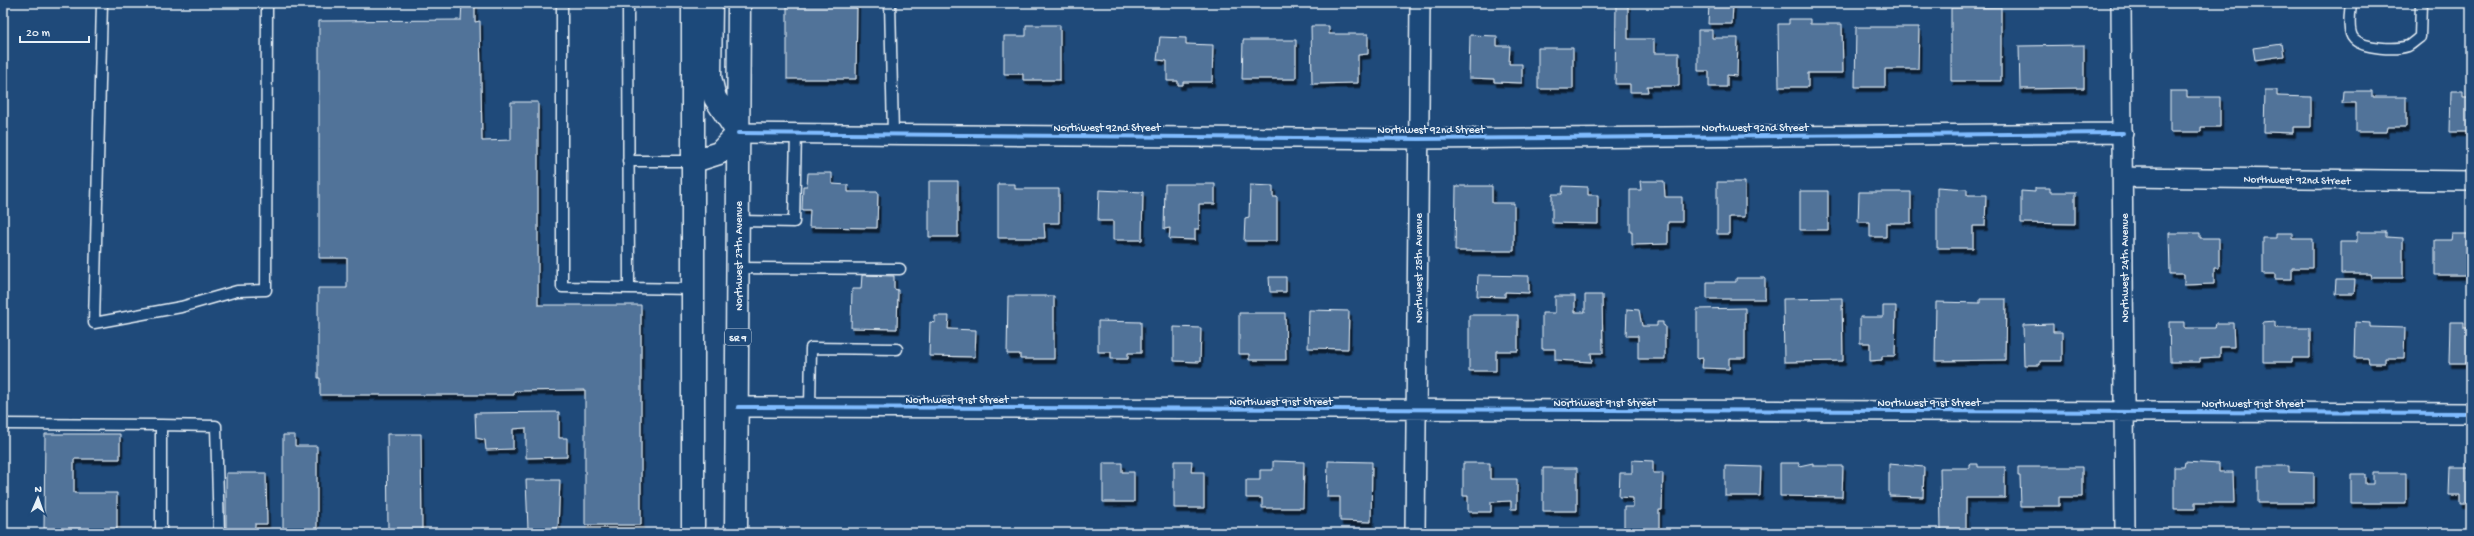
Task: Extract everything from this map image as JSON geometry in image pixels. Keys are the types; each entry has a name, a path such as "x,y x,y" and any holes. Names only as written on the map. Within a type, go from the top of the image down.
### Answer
{"main road":[{"path":"693,3 693,533"},
{"path":"694,161 719,153 738,133 715,98 710,77 711,3"},
{"name":"Northwest 27th Avenue","path":"736,532 738,407 739,3"}],"street":[{"name":"Northwest 25th Avenue","path":"1415,533 1420,3"},
{"name":"Northwest 24th Avenue","path":"2121,3 2125,533"},
{"name":"Northwest 92nd Street","path":"738,133 1419,139 2123,133"},
{"name":"Northwest 92nd Street","path":"2123,177 2471,181"},
{"name":"Northwest 91st Street","path":"738,407 2471,413"}],"lane":[{"path":"102,3 94,323 181,307 237,291 266,290 267,3"},
{"path":"562,3 562,287 694,288"},
{"path":"628,3 629,288"},
{"path":"890,3 893,134"},
{"path":"2351,3 2350,29 2353,39 2365,46 2385,48 2408,46 2420,36 2421,3"},
{"path":"738,221 794,222 796,133"},
{"path":"628,161 694,161"},
{"path":"738,268 900,269"},
{"path":"810,407 811,348 897,350"},
{"path":"3,424 216,426 219,533"},
{"path":"161,425 161,533"}],"building":[{"path":"462,3 475,3 475,22 480,21 482,141 511,140 511,102 538,102 538,305 641,305 641,525 585,525 585,390 514,391 514,395 320,395 320,378 318,378 318,288 347,288 347,258 319,258 319,21 461,20"},
{"path":"787,3 857,3 856,79 787,79"},
{"path":"1616,3 1628,3 1628,39 1654,39 1654,53 1679,53 1679,86 1647,86 1648,92 1630,92 1630,84 1615,84"},
{"path":"1709,4 1733,4 1732,24 1708,24"},
{"path":"2001,7 2001,81 1951,81 1951,8"},
{"path":"1789,19 1810,19 1810,24 1842,24 1843,73 1808,73 1808,87 1779,87 1778,24 1789,24"},
{"path":"1026,25 1060,25 1060,80 1023,80 1023,74 1004,74 1004,36 1026,36"},
{"path":"1311,26 1329,26 1329,34 1368,34 1368,54 1358,55 1358,83 1312,84"},
{"path":"1856,27 1919,27 1918,69 1885,69 1885,87 1855,87"},
{"path":"1698,30 1712,30 1712,38 1738,38 1737,76 1727,75 1727,87 1709,87 1709,71 1698,71"},
{"path":"1470,35 1497,36 1497,46 1510,46 1509,64 1522,64 1522,83 1494,82 1494,79 1469,78"},
{"path":"1160,37 1186,38 1186,44 1213,45 1212,82 1183,82 1183,85 1178,85 1178,81 1167,81 1167,61 1157,60"},
{"path":"1243,40 1296,40 1296,79 1242,79"},
{"path":"2282,44 2284,56 2255,60 2253,48"},
{"path":"2084,45 2084,88 2020,89 2019,46"},
{"path":"1538,48 1573,48 1573,89 1538,89"},
{"path":"2265,90 2277,90 2277,96 2311,97 2311,127 2293,127 2293,133 2264,132"},
{"path":"2170,91 2187,91 2187,97 2220,97 2220,127 2201,127 2201,132 2170,132"},
{"path":"2343,91 2372,91 2372,97 2406,97 2406,127 2387,127 2386,132 2356,132 2356,103 2342,103"},
{"path":"2451,91 2463,91 2463,97 2471,97 2471,132 2450,132"},
{"path":"808,173 832,173 832,184 848,185 848,192 878,192 877,228 809,227 810,210 802,210 803,186 807,186"},
{"path":"929,181 958,181 958,237 929,237"},
{"path":"1640,181 1664,181 1665,197 1682,197 1682,222 1668,222 1668,244 1632,245 1632,232 1630,232 1630,190 1641,190"},
{"path":"1717,182 1745,182 1745,217 1729,217 1729,234 1717,234"},
{"path":"998,184 1015,184 1015,189 1059,189 1059,223 1044,223 1045,238 998,238"},
{"path":"1165,184 1215,184 1215,204 1199,204 1199,229 1195,229 1195,240 1169,239 1170,228 1164,229"},
{"path":"1250,185 1273,186 1273,197 1277,197 1277,241 1244,241 1245,218 1249,217"},
{"path":"1456,186 1492,186 1492,203 1514,203 1514,251 1455,251"},
{"path":"1563,186 1588,187 1588,195 1598,195 1598,224 1552,223 1552,194 1562,194"},
{"path":"1937,187 1967,189 1967,195 1986,195 1985,226 1973,226 1973,248 1937,248"},
{"path":"2035,188 2050,188 2050,192 2075,192 2075,224 2021,223 2021,191 2035,192"},
{"path":"1099,190 1143,192 1142,240 1113,240 1113,221 1098,221"},
{"path":"1800,191 1828,191 1828,230 1800,230"},
{"path":"1859,192 1911,192 1911,223 1886,223 1886,237 1870,237 1870,222 1858,222"},
{"path":"2357,232 2386,232 2386,237 2403,238 2403,278 2371,278 2370,274 2341,274 2341,242 2357,242"},
{"path":"2169,233 2200,233 2200,238 2219,238 2219,268 2214,268 2214,284 2184,285 2184,274 2170,274"},
{"path":"2276,233 2293,233 2293,239 2312,239 2312,268 2292,268 2292,279 2275,279 2275,274 2263,274 2263,238 2276,238"},
{"path":"2452,234 2471,234 2471,275 2435,275 2435,240 2451,240"},
{"path":"862,275 894,276 894,289 898,290 897,329 851,328 852,289 861,289"},
{"path":"1478,275 1529,276 1529,293 1505,292 1505,297 1477,296"},
{"path":"1269,277 1286,277 1286,292 1270,292"},
{"path":"1736,278 1765,278 1765,299 1707,299 1707,282 1736,282"},
{"path":"2336,280 2355,280 2354,294 2335,294"},
{"path":"1585,295 1602,295 1603,353 1591,353 1592,362 1555,360 1555,349 1542,349 1542,313 1555,313 1555,296 1575,296 1575,312 1585,312"},
{"path":"1008,296 1054,296 1054,359 1020,359 1020,354 1007,354"},
{"path":"1842,298 1843,361 1784,362 1783,299"},
{"path":"1980,299 2006,299 2005,360 1935,361 1936,302 1980,303"},
{"path":"1883,306 1896,306 1895,356 1882,356 1882,360 1870,361 1870,343 1860,343 1860,317 1883,317"},
{"path":"1745,308 1745,358 1729,358 1729,369 1702,368 1703,358 1697,359 1697,309"},
{"path":"1627,309 1639,310 1642,326 1657,326 1657,322 1663,322 1663,325 1665,326 1665,359 1638,359 1638,336 1626,336"},
{"path":"1309,310 1349,311 1348,349 1308,348"},
{"path":"1239,313 1285,313 1286,360 1249,360 1249,354 1239,354"},
{"path":"1469,315 1518,315 1518,351 1496,351 1496,371 1469,371"},
{"path":"935,316 949,316 948,329 976,330 975,357 929,356 930,322 935,323"},
{"path":"1098,321 1141,322 1141,353 1128,353 1128,359 1111,359 1111,352 1098,352"},
{"path":"2169,322 2184,322 2184,328 2215,328 2216,323 2233,323 2234,347 2220,347 2220,357 2200,358 2200,362 2170,362"},
{"path":"2275,322 2275,328 2310,328 2310,358 2292,358 2292,362 2263,362 2263,323"},
{"path":"2355,322 2370,323 2370,327 2405,328 2404,358 2385,358 2385,363 2369,363 2368,358 2354,358"},
{"path":"2450,322 2464,322 2464,328 2471,328 2471,363 2449,363"},
{"path":"2053,324 2053,332 2062,332 2062,361 2040,361 2040,365 2024,365 2023,325"},
{"path":"1174,327 1201,328 1200,362 1174,361"},
{"path":"559,412 559,438 567,438 567,457 526,458 526,428 513,429 513,449 486,450 485,440 476,438 475,413"},
{"path":"45,434 120,434 120,459 74,459 74,493 117,493 117,529 44,529"},
{"path":"387,434 421,434 422,532 388,532"},
{"path":"283,435 295,435 295,446 317,446 317,530 283,530"},
{"path":"1632,460 1653,461 1653,473 1663,473 1662,510 1659,510 1659,533 1624,533 1624,507 1633,507 1633,498 1619,497 1620,473 1632,473"},
{"path":"1174,461 1192,461 1191,472 1204,472 1204,508 1174,508"},
{"path":"1273,461 1304,462 1303,508 1262,508 1262,498 1246,498 1246,480 1260,480 1260,470 1273,470"},
{"path":"1328,461 1372,462 1371,522 1340,521 1340,497 1327,497"},
{"path":"2185,462 2219,464 2219,472 2233,472 2234,503 2195,503 2195,509 2174,509 2174,467 2184,467"},
{"path":"1103,463 1122,463 1122,472 1134,472 1134,502 1103,502"},
{"path":"1463,463 1490,463 1490,479 1517,479 1517,509 1511,509 1511,501 1491,502 1491,512 1468,512 1468,496 1463,496"},
{"path":"1780,463 1799,463 1799,466 1813,463 1813,466 1843,466 1842,497 1780,496"},
{"path":"1889,464 1924,467 1923,497 1889,496"},
{"path":"1970,464 1978,464 1978,467 2005,467 2005,498 1966,498 1966,533 1941,533 1940,468 1970,468"},
{"path":"1725,466 1761,467 1760,496 1725,496"},
{"path":"2258,466 2289,466 2289,472 2314,473 2314,503 2258,503"},
{"path":"2018,467 2082,467 2082,497 2059,497 2059,506 2021,506 2020,476 2018,476"},
{"path":"2450,467 2470,467 2471,504 2460,504 2460,495 2449,495"},
{"path":"1543,468 1577,468 1577,511 1543,511"},
{"path":"226,473 266,473 267,524 255,524 255,531 226,531"},
{"path":"2373,473 2406,473 2406,503 2351,503 2351,474 2365,474 2365,484 2373,484"},
{"path":"526,480 560,480 558,528 528,529"}],"cycle path":[{"path":"738,133 1419,139 2123,133"},
{"path":"738,407 2471,413"}]}
